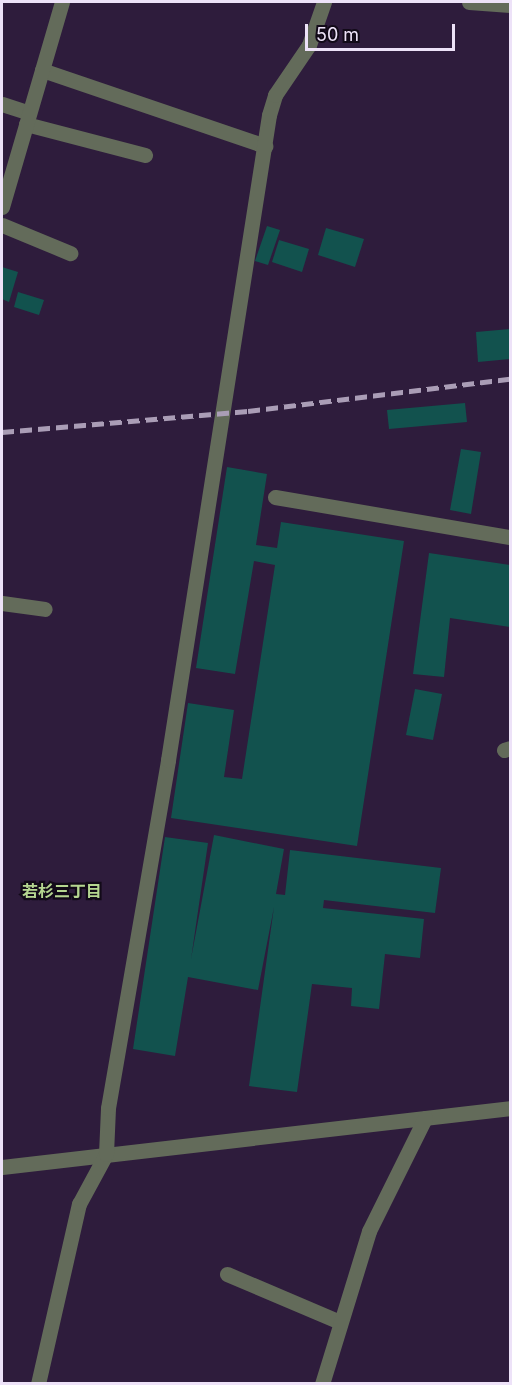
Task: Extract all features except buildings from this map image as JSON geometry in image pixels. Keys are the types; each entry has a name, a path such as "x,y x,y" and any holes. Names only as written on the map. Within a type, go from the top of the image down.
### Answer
{"street":[{"path":"2,207 62,2"},
{"path":"38,1383 79,1204 106,1154 108,1108 275,95 309,45 324,2"},
{"path":"469,2 510,4"},
{"path":"42,70 265,146"},
{"path":"2,104 27,118 145,155"},
{"path":"2,225 70,253"},
{"path":"274,497 510,537"},
{"path":"2,603 45,609"},
{"path":"2,1167 510,1108"},
{"path":"322,1383 369,1231 425,1118"},
{"path":"227,1274 340,1322"}],"railway":[{"path":"2,432 248,411 510,379"}],"district":[{"name":"若杉三丁目","path":"62,891"}]}
